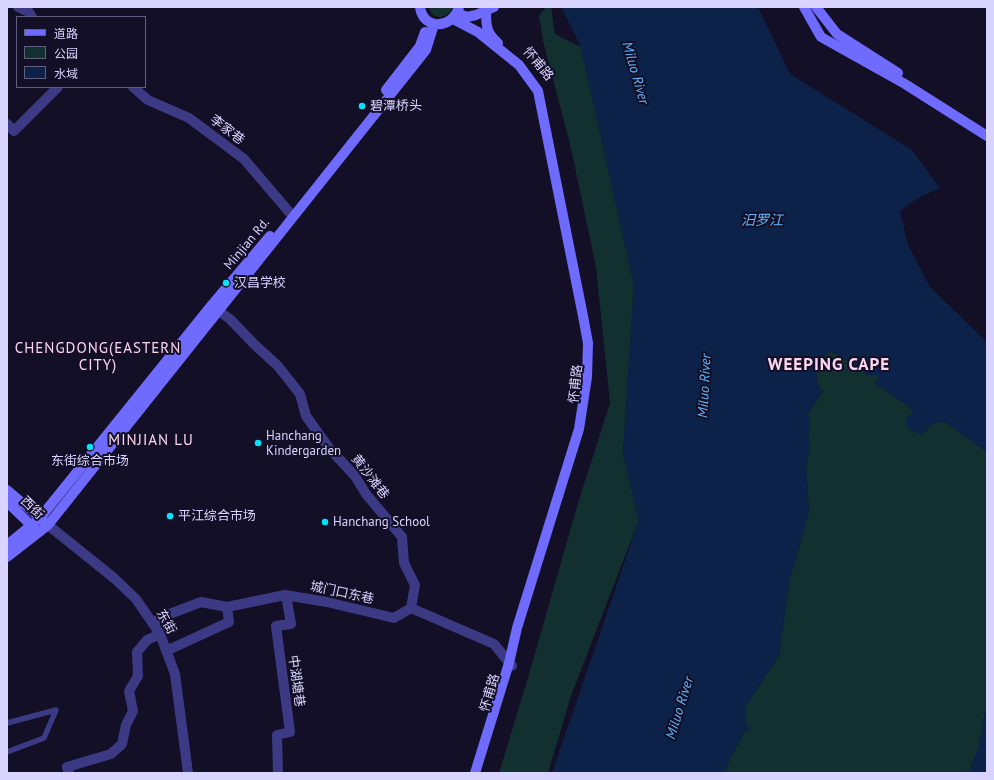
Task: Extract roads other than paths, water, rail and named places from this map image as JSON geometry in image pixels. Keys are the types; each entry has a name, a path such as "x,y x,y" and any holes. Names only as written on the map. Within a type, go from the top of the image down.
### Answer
{"main road":[{"path":"420,7 423,16 431,22 441,24 448,22 456,13"},
{"path":"804,7 821,37 906,84 987,136"},
{"path":"816,7 837,34 987,130"},
{"path":"456,13 467,17 490,9"},
{"name":"怀甫路","path":"481,773 510,665 584,432 592,377 592,349 589,317 544,88 522,62 495,40 486,26 490,9"},
{"path":"456,13 519,65 538,91 588,343 587,377 579,429 517,628 510,665 475,773"},
{"path":"215,308 426,50 431,22"},
{"name":"Minjian Rd.","path":"7,545 40,525 215,308 420,46 431,22"},
{"name":"西街","path":"7,490 40,525"},
{"name":"西街","path":"7,502 40,525"},
{"path":"7,557 40,525"}],"street":[{"path":"18,7 29,12 31,16"},
{"path":"7,124 14,131 57,88"},
{"name":"李家巷","path":"134,88 148,100 189,118 244,158 290,213"},
{"name":"黄沙滩巷","path":"215,308 240,328 255,345 278,366 300,394 306,416 310,422 329,448 355,476 366,494 402,537 404,563 415,585 411,608"},
{"name":"东街","path":"40,525 114,578 136,599 160,634 175,674 188,773"},
{"name":"城门口东巷","path":"153,624 162,617 201,602 227,607 286,595 327,602 394,618 411,608"},
{"name":"中湖塘巷","path":"278,773 277,736 290,732 276,626 291,624 286,595"},
{"path":"166,651 230,622 227,607"},
{"path":"411,608 494,644 510,665"},
{"path":"69,773 67,767 111,754 122,744 126,724 133,711 129,691 138,676 137,652 147,640 160,634"}],"lane":[{"path":"7,723 56,710 44,738 7,752"}],"water":[{"name":"汨罗江","path":"561,7 758,7 790,74 912,150 940,188 918,198 900,211 908,245 930,287 987,342 987,452 944,421 934,423 922,434 913,432 905,424 909,415 912,414 912,409 875,383 878,380 878,375 865,375 864,370 858,369 854,363 831,351 816,361 817,383 820,389 824,390 808,413 810,423 808,436 810,447 806,466 809,512 789,582 779,655 746,706 746,726 751,727 750,730 743,731 741,739 730,758 725,773 552,773 639,520 623,454 634,285 581,47"},
{"path":"987,705 987,773 969,773 979,746"}],"place":[{"name":"碧潭桥头","path":"362,106"},
{"name":"汉昌学校","path":"226,283"},
{"name":"Hanchang Kindergarden","path":"258,443"},
{"name":"东街综合市场","path":"90,447"},
{"name":"平江综合市场","path":"170,516"},
{"name":"Hanchang School","path":"325,522"}],"district":[{"name":"CHENGDONG(EASTERN CITY)","path":"98,358"},
{"name":"WEEPING CAPE","path":"829,365"},
{"name":"MINJIAN LU","path":"151,441"}],"water label":[{"name":"Miluo River","path":"635,73"},
{"name":"Miluo River","path":"705,386"},
{"name":"Miluo River","path":"680,708"}]}
